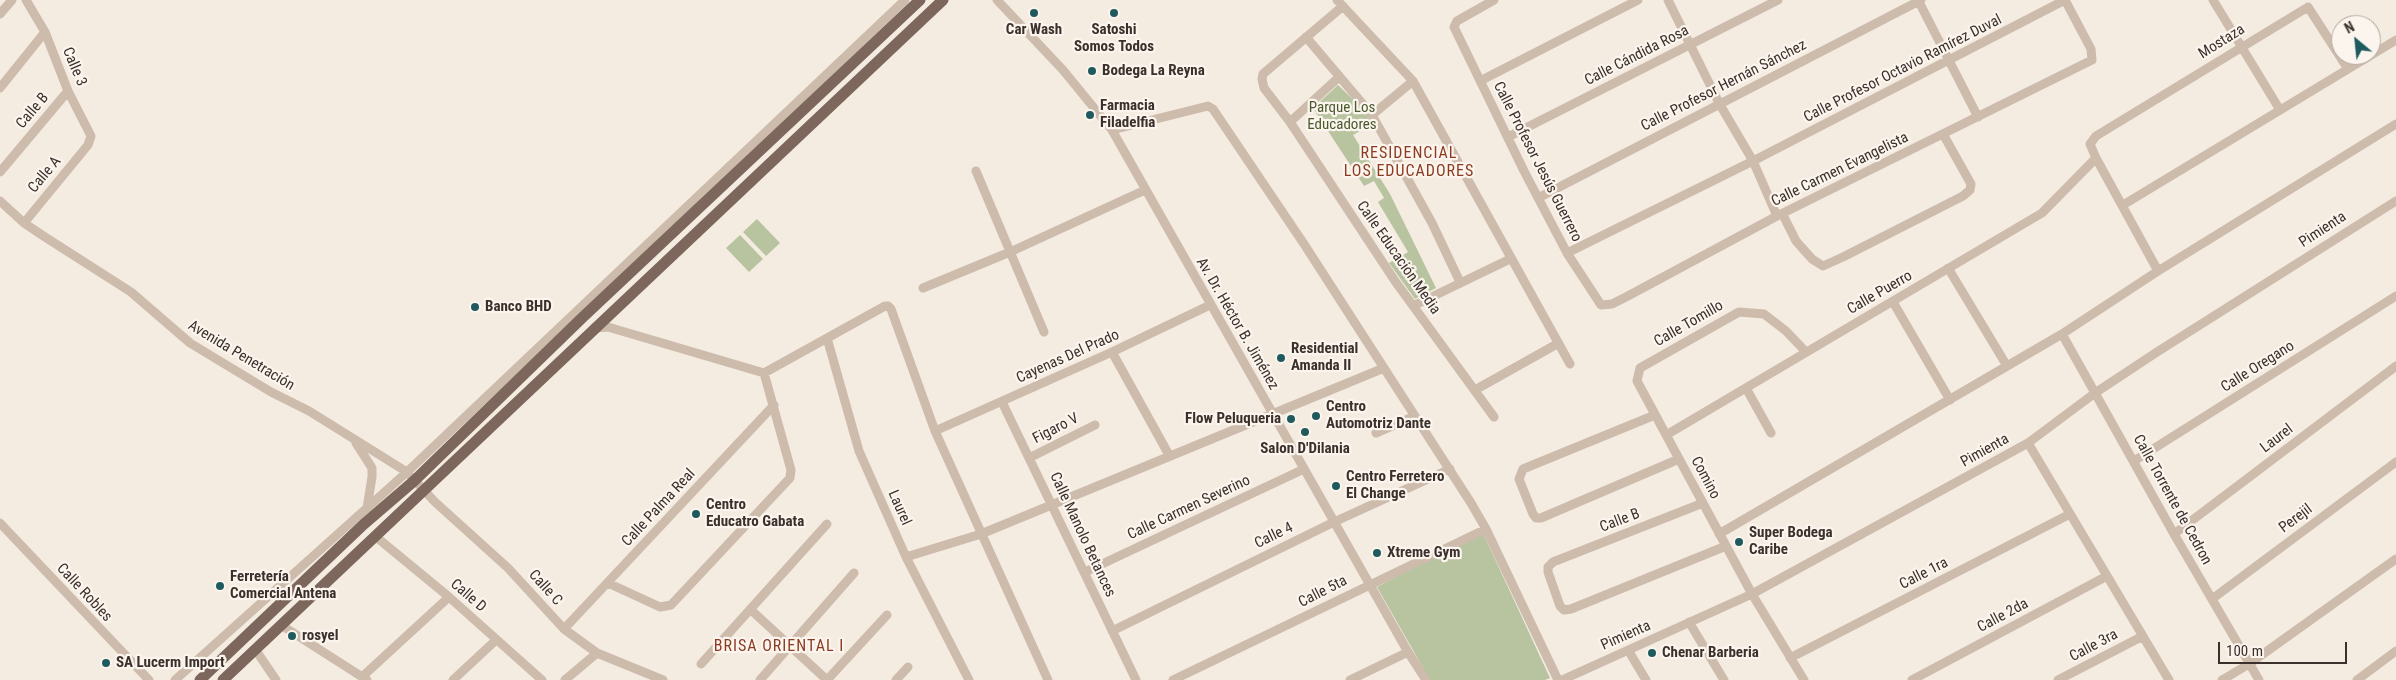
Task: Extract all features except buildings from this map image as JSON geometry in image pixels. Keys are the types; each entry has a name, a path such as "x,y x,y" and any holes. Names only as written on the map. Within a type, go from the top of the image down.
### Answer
{"main road":[{"path":"200,680 364,524 411,476 920,0"},
{"path":"223,680 939,4"}],"street":[{"path":"0,14 12,0"},
{"name":"Calle 3","path":"26,0 45,32 68,91 91,136 88,145"},
{"path":"175,680 367,508 411,476 906,0"},
{"path":"939,4 949,0"},
{"name":"Av. Dr. Héctor B. Jiménez","path":"998,0 1063,70 1112,130 1144,190 1408,652 1426,680"},
{"name":"Calle Profesor Jesús Guerrero","path":"1494,0 1456,21 1454,27 1567,253 1601,305"},
{"path":"1480,81 1638,0"},
{"path":"1668,0 1689,45 1753,161 1780,216 1796,241 1812,259 1823,266 1963,196 1970,190 1971,184 1943,134"},
{"name":"Calle Cándida Rosa","path":"1508,137 1778,0"},
{"path":"1919,0 1978,117"},
{"name":"Calle Profesor Hernán Sánchez","path":"1540,198 1919,0"},
{"name":"Calle Profesor Octavio Ramírez Duval","path":"1567,253 1753,161 2065,0"},
{"name":"Calle Carmen Evangelista","path":"1601,305 1612,304 1780,216 2092,60 2091,49 2065,0"},
{"path":"2213,0 2280,110"},
{"path":"1340,3 1413,81 1557,344 1570,364"},
{"name":"Calle Educación Media","path":"1340,3 1306,37 1263,74 1264,88 1290,122 1413,306 1494,416"},
{"name":"Mostaza","path":"2096,158 2090,144 2096,136 2242,46 2306,3 2348,69"},
{"path":"0,88 45,32"},
{"path":"1306,37 1372,115 1432,223 1460,282"},
{"path":"2124,205 2396,40"},
{"path":"1290,122 1339,77"},
{"path":"1372,115 1413,81"},
{"name":"Calle B","path":"0,172 68,91"},
{"path":"1112,130 1211,106 1249,160 1450,469 1486,529 1558,680"},
{"path":"1719,534 2062,334 2158,271 2396,124"},
{"name":"Calle A","path":"24,223 88,145"},
{"path":"2096,158 2124,205 2158,271"},
{"name":"Calle Puerro","path":"1666,435 2042,212 2096,158"},
{"path":"976,171 1044,332"},
{"path":"924,288 1010,252 1144,190"},
{"name":"Avenida Penetración","path":"0,201 24,223 131,292 190,343 271,392 309,411 411,476 424,491"},
{"name":"Pimienta","path":"1562,680 1752,594 2028,443 2095,393 2367,218 2396,202"},
{"path":"1413,306 1510,258"},
{"path":"1948,268 2007,366"},
{"name":"Calle Oregano","path":"2134,461 2396,296"},
{"path":"1893,302 1950,400"},
{"name":"Cayenas Del Prado","path":"936,431 1112,352 1210,305"},
{"path":"595,328 608,327 764,373 885,306 891,309 936,431 1048,680"},
{"name":"Calle Tomillo","path":"1637,374 1640,368 1739,312 1764,314 1786,330 1806,352"},
{"name":"Calle Torrente de Cedron","path":"2062,334 2174,534 2259,680"},
{"name":"Laurel","path":"827,338 859,451 906,557 969,680"},
{"path":"1475,390 1557,344"},
{"path":"1112,352 1168,455"},
{"name":"Laurel","path":"2174,534 2396,366"},
{"path":"906,557 981,534 1168,455 1384,368"},
{"path":"608,583 660,607 672,605 790,478 792,474 764,373"},
{"name":"Comino","path":"1637,374 1637,381 1719,534 1752,594 1804,680"},
{"path":"1746,388 1772,433"},
{"name":"Calle Manolo Betances","path":"1002,402 1136,680"},
{"name":"Calle Palma Real","path":"564,629 774,405"},
{"path":"1655,415 1523,469 1519,479 1533,514 1536,518 1541,518 1679,460"},
{"path":"1376,433 1415,416"},
{"name":"Figaro V","path":"1030,458 1095,425"},
{"path":"354,440 372,468 367,508"},
{"path":"2028,443 2169,680"},
{"name":"Perejil","path":"2212,599 2396,462"},
{"name":"Calle Carmen Severino","path":"1085,572 1304,469"},
{"name":"Calle 4","path":"1112,630 1334,522 1450,469"},
{"name":"Calle C","path":"424,491 508,568 564,629 597,653 662,680"},
{"name":"Calle B","path":"1703,503 1553,562 1548,567 1560,606 1564,610 1726,546"},
{"name":"Calle 1ra","path":"1790,658 2070,514"},
{"name":"Calle Robles","path":"0,523 149,680"},
{"path":"702,664 827,524"},
{"name":"Calle 5ta","path":"1173,680 1486,529"},
{"name":"Calle D","path":"375,536 449,597 542,680"},
{"path":"2222,680 2249,664 2396,559"},
{"path":"760,680 854,573"},
{"name":"Calle 2da","path":"1912,680 2107,576"},
{"path":"281,625 365,678 449,597"},
{"path":"750,610 827,680 887,614"},
{"path":"1689,622 1724,680"},
{"name":"Calle 3ra","path":"2058,680 2143,636"},
{"path":"453,680 496,640"},
{"path":"255,649 276,680"},
{"path":"1628,650 1646,680"},
{"path":"2357,680 2396,651"},
{"path":"1350,680 1408,652"},
{"path":"565,680 597,653"},
{"path":"896,680 908,667"}],"green space":[{"name":"Parque Los Educadores","path":"1338,85 1364,110 1372,124 1353,135 1390,194 1436,288 1415,299 1389,263 1408,252 1378,202 1384,198 1374,181 1364,186 1313,108"},
{"path":"757,219 780,243 766,256 743,232"},
{"path":"740,235 763,259 749,272 726,248"},
{"path":"1482,531 1550,678 1545,680 1430,680 1377,587"}],"place":[{"name":"Car Wash","path":"1034,13"},
{"name":"Satoshi Somos Todos","path":"1114,13"},
{"name":"Bodega La Reyna","path":"1092,71"},
{"name":"Farmacia Filadelfia","path":"1090,115"},
{"name":"Banco BHD","path":"475,307"},
{"name":"Residential Amanda II","path":"1281,358"},
{"name":"Centro Automotriz Dante","path":"1316,416"},
{"name":"Flow Peluqueria","path":"1291,419"},
{"name":"Salon D'Dilania","path":"1305,432"},
{"name":"Centro Ferretero El Change","path":"1336,486"},
{"name":"Centro Educatro Gabata","path":"696,514"},
{"name":"Super Bodega Caribe","path":"1739,542"},
{"name":"Xtreme Gym","path":"1377,553"},
{"name":"Ferretería Comercial Antena","path":"220,586"},
{"name":"rosyel","path":"292,636"},
{"name":"Chenar Barberia","path":"1652,653"},
{"name":"SA Lucerm Import","path":"106,663"}],"district":[{"name":"RESIDENCIAL LOS EDUCADORES","path":"1409,163"},
{"name":"BRISA ORIENTAL I","path":"779,647"}]}
